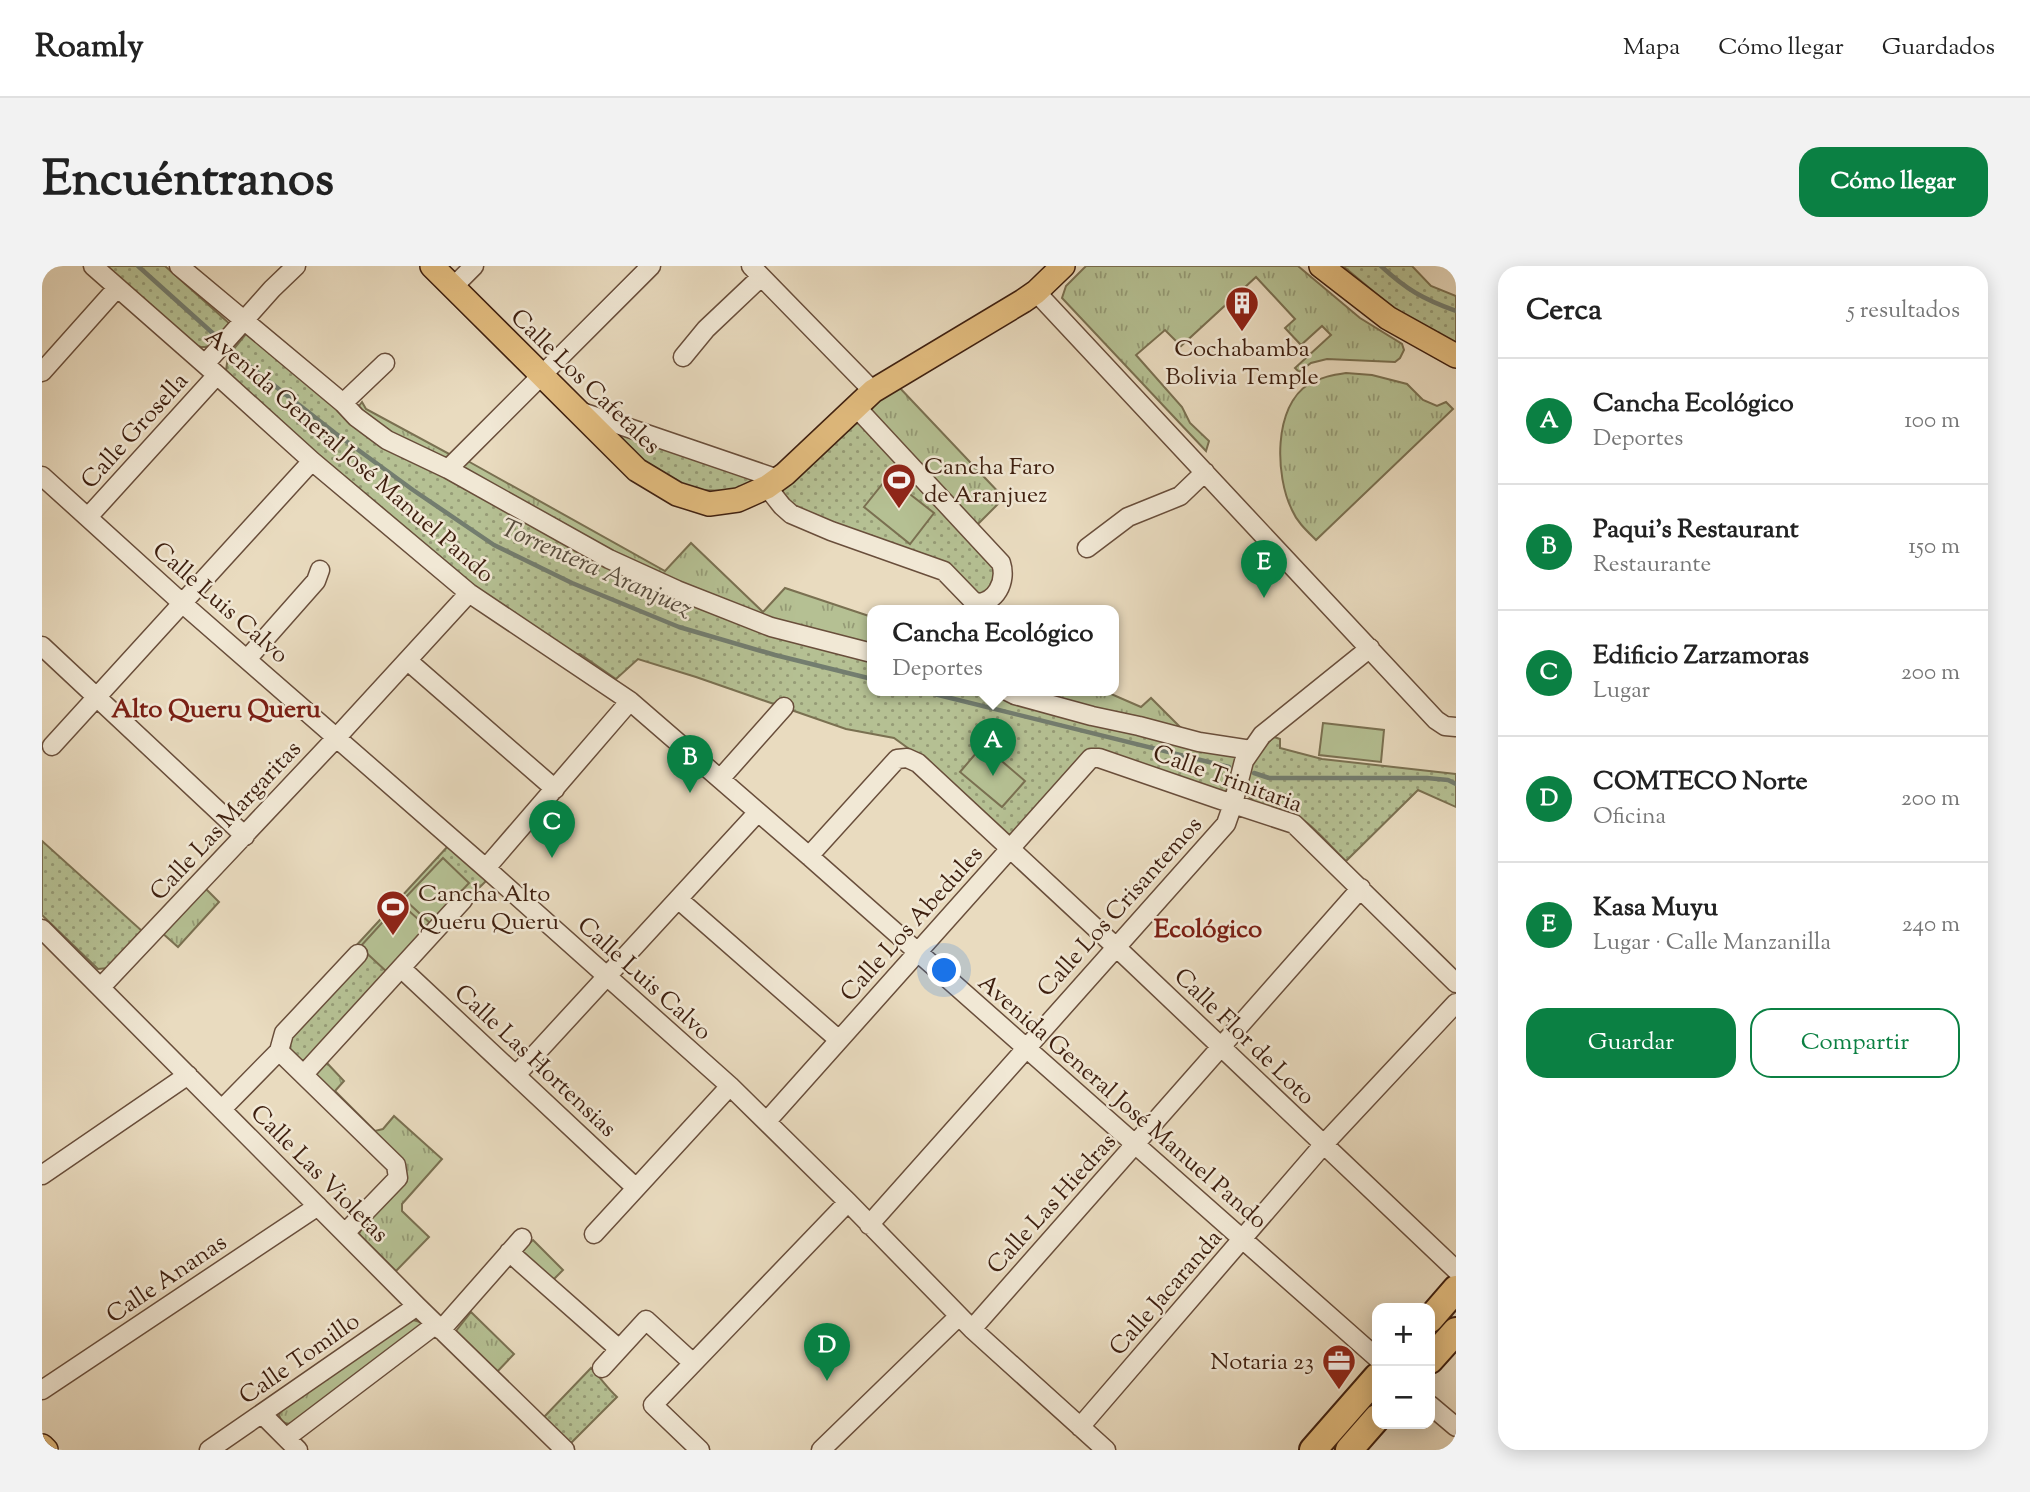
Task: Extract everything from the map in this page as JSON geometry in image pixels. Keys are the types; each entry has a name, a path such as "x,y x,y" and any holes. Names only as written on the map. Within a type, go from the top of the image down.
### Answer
{"highway":[{"path":"1435,1313 1456,1289"},
{"path":"1435,1354 1456,1331"},
{"path":"1313,1450 1372,1383"},
{"path":"1349,1450 1372,1425"}],"main road":[{"name":"Calle Los Cafetales","path":"432,266 637,470 677,494 709,504 738,500 773,483 873,391 1036,292 1063,266"},
{"path":"1321,266 1388,317 1456,356"},
{"path":"42,1446 46,1450"}],"street":[{"name":"Avenida General José Manuel Pando","path":"93,266 312,461 469,593 630,701 1372,1354"},
{"path":"179,266 356,417 387,440 448,469 609,559 677,590 771,628 867,652"},
{"name":"Calle Grosella","path":"88,517 211,370 243,322 296,266"},
{"path":"453,287 474,266"},
{"path":"448,469 652,266"},
{"path":"683,357 756,271 873,391"},
{"path":"42,372 117,288"},
{"path":"1036,292 1436,720 1450,727"},
{"path":"343,404 385,363"},
{"path":"856,407 1001,563 1004,572 1002,585 982,605"},
{"path":"577,410 773,483 782,506 791,514 944,572 978,605"},
{"path":"52,746 312,461"},
{"path":"1087,548 1128,517 1180,496 1205,472"},
{"name":"Calle Luis Calvo","path":"42,476 730,1086 848,1202 965,1323 1106,1450"},
{"path":"248,659 316,582 320,570"},
{"name":"Calle Las Margaritas","path":"101,987 245,836 469,593"},
{"path":"42,646 245,836"},
{"path":"1018,696 1199,742 1251,750 1262,735 1370,648"},
{"path":"408,661 555,789"},
{"path":"1043,696 1050,705"},
{"path":"486,869 630,701"},
{"path":"720,779 784,707"},
{"name":"Calle Los Crisantemos","path":"869,1225 1226,824 1244,761 1251,750"},
{"name":"Calle Flor de Loto","path":"809,856 897,759 905,758 918,763 1456,1270"},
{"name":"Calle Trinitaria","path":"1091,758 1099,758 1294,824 1456,984"},
{"name":"Calle Los Abedules","path":"767,1121 1091,758"},
{"path":"517,1074 758,812"},
{"name":"Calle Las Hiedras","path":"821,1450 965,1323 1136,1144 1219,1046 1361,888"},
{"path":"678,899 839,1040"},
{"path":"304,1074 463,900"},
{"name":"Calle Las Violetas","path":"42,929 438,1327 565,1450"},
{"path":"222,1110 279,1051 284,1033 358,954"},
{"name":"Calle Las Hortensias","path":"401,968 636,1188"},
{"name":"Calle Jacaranda","path":"1080,1427 1324,1144 1456,1003"},
{"path":"279,1051 396,1165 398,1178 345,1233"},
{"path":"42,1175 188,1075"},
{"path":"594,1234 730,1086"},
{"path":"700,1450 653,1405 848,1202"},
{"name":"Calle Ananas","path":"42,1390 318,1206"},
{"path":"262,1414 292,1444 438,1327 522,1238"},
{"path":"509,1252 619,1349"},
{"name":"Calle Tomillo","path":"209,1450 417,1306"},
{"path":"602,1368 646,1320 693,1363"},
{"path":"1435,1409 1456,1427"}],"green space":[{"path":"105,266 165,266 231,325 211,347 191,344"},
{"path":"1086,266 1298,266 1360,318 1402,344 1404,350 1395,362 1327,359 1311,363 1299,372 1295,368 1331,335 1322,326 1301,345 1285,328 1295,319 1256,277 1181,346 1165,330 1136,355 1182,407 1190,423 1209,441 1206,451 1062,298 1066,286"},
{"path":"1343,266 1412,266 1431,286 1456,296 1456,344 1397,311"},
{"path":"254,324 346,416 608,564 867,655 867,696 1020,696 1240,757 1225,794 1105,753 1010,838 894,738 846,729 638,659 616,679 580,654 570,655 472,587 311,453 226,371 228,356"},
{"path":"1346,373 1372,375 1407,384 1423,400 1437,406 1446,402 1453,409 1316,540 1302,526 1286,496 1280,461 1283,425 1297,394 1309,384"},
{"path":"898,386 1004,498 976,526 871,414 877,401"},
{"path":"362,402 366,409 453,456 446,463 397,440 359,409"},
{"path":"856,419 992,563 995,583 989,589 979,596 802,515 783,498 786,486"},
{"path":"613,431 760,480 733,491 698,490 681,485 645,464"},
{"path":"466,460 665,571 691,543 763,612 785,588 867,615 867,645 784,627 659,578 458,468"},
{"name":"Cancha Faro de Aranjuez","path":"888,477 934,513 910,544 864,507"},
{"path":"1049,696 1116,696 1141,707 1151,698 1187,734 1052,700"},
{"path":"1323,723 1384,730 1381,762 1319,755"},
{"path":"1274,737 1280,739 1280,748 1322,759 1456,774 1456,807 1418,790 1346,861 1302,819 1260,805 1251,799 1247,790 1249,771"},
{"path":"983,745 1025,781 1002,807 960,772"},
{"path":"42,841 142,931 108,968 98,969 42,915"},
{"path":"449,845 487,880 305,1061 300,1060 287,1048 285,1039 354,948"},
{"name":"Cancha Alto Queru Queru","path":"443,858 469,883 431,924 404,899"},
{"path":"203,886 219,902 178,947 161,932"},
{"name":"Cancha Alto Queru Queru","path":"400,903 427,927 387,972 360,947"},
{"path":"326,1062 344,1081 335,1091 375,1131 383,1129 394,1116 442,1159 402,1204 402,1211 429,1237 396,1271 359,1234 363,1225 402,1184 316,1077 316,1073"},
{"path":"533,1240 563,1270 552,1281 520,1251"},
{"path":"471,1312 514,1354 496,1373 456,1331"},
{"path":"413,1320 420,1322 422,1326 293,1423 286,1423 281,1419 279,1415 282,1408"},
{"path":"591,1368 617,1397 569,1445 543,1418"}],"waterway":[{"name":"Torrentera Aranjuez","path":"138,266 217,337"},
{"path":"1381,266 1416,293 1456,311"},
{"name":"Torrentera Aranjuez","path":"234,354 335,433 494,545 572,583 679,627 867,678"},
{"name":"Torrentera Aranjuez","path":"942,696 1229,767"},
{"name":"Torrentera Aranjuez","path":"1254,773 1269,778 1427,778 1448,780 1456,784"}],"place":[{"name":"Cochabamba Bolivia Temple","path":"1242,333"},
{"name":"Cancha Faro de Aranjuez","path":"899,510"},
{"name":"Kasa Muyu","path":"1264,598"},
{"name":"Cancha Ecológico","path":"993,776"},
{"name":"Paqui's Restaurant","path":"690,793"},
{"name":"Edificio Zarzamoras","path":"552,858"},
{"name":"Cancha Alto Queru Queru","path":"393,937"},
{"name":"COMTECO Norte","path":"827,1381"},
{"name":"Notaria 23","path":"1339,1391"}],"district":[{"name":"Alto Queru Queru","path":"216,708"},
{"name":"Ecológico","path":"1208,928"}]}
